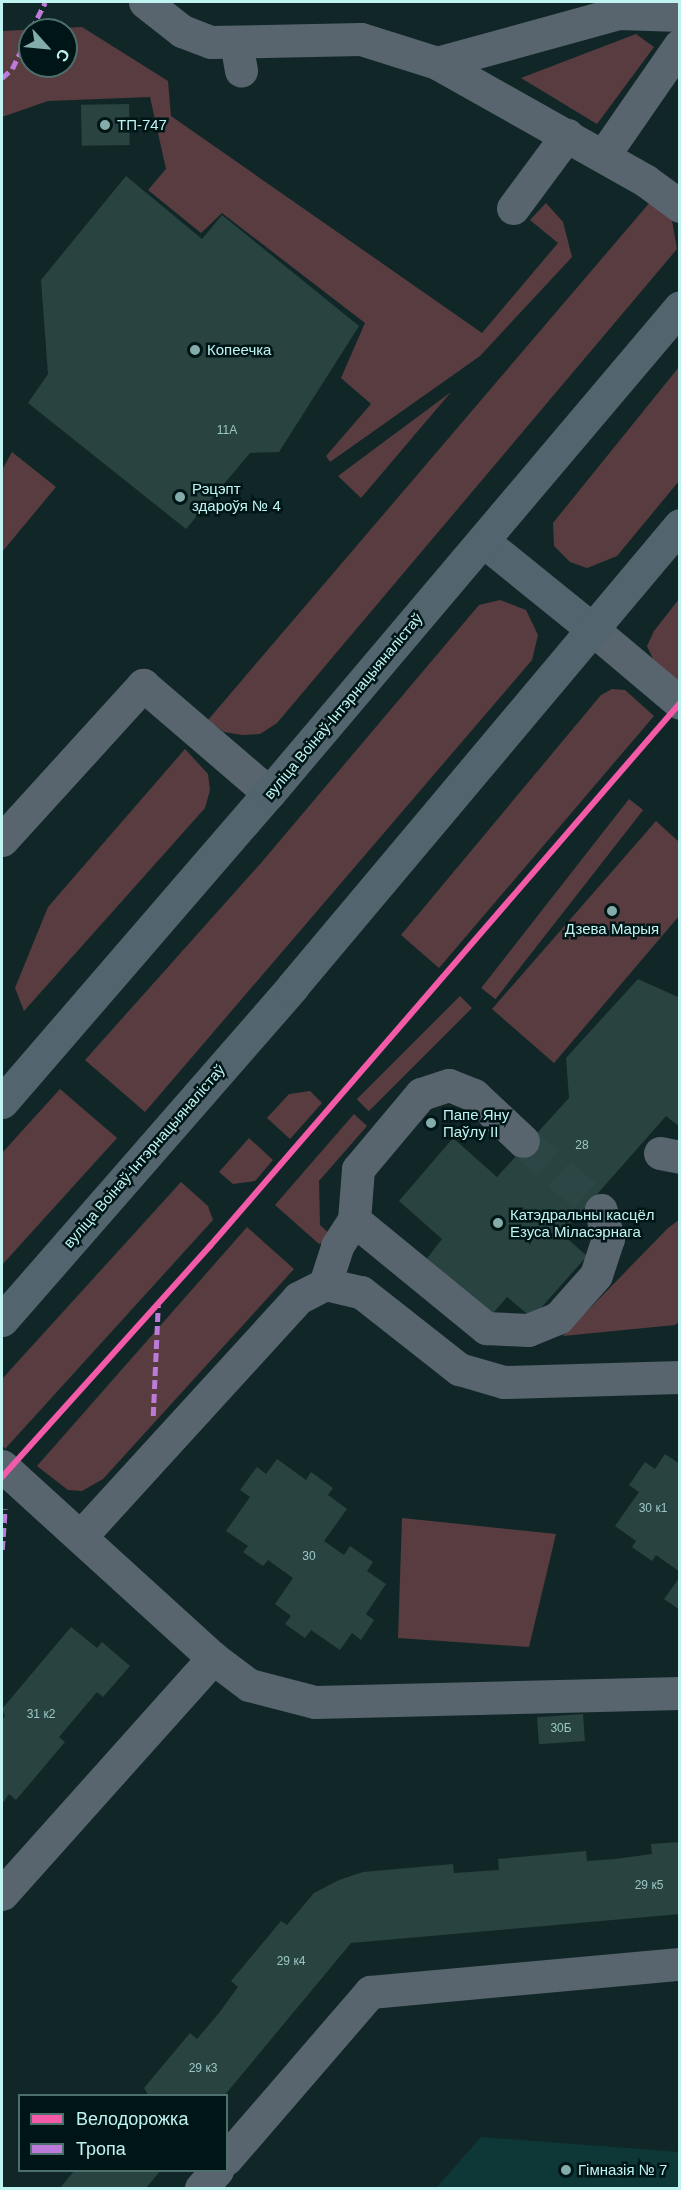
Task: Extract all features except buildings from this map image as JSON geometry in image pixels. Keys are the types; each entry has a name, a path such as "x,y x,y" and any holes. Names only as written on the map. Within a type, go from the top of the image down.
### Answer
{"main road":[{"name":"вуліца Воінаў-Інтэрнацыяналістаў","path":"2,1102 269,793 680,307"},
{"name":"вуліца Воінаў-Інтэрнацыяналістаў","path":"2,1320 292,987 591,628 680,525"},
{"path":"483,541 591,628"}],"lane":[{"path":"145,2 182,31 211,42 238,57 361,39 437,63 603,156 680,206"},
{"path":"437,63 618,13 680,15"},
{"path":"603,156 680,45"},
{"path":"513,208 567,135"},
{"path":"591,628 680,703"},
{"path":"2,840 142,685 269,793"},
{"path":"325,1284 337,1246 354,1221 358,1169 421,1094 449,1085 474,1095 523,1141"},
{"path":"354,1221 486,1328 528,1330 558,1318 596,1275 608,1239 601,1210"},
{"path":"81,1536 298,1298 325,1284 362,1292 459,1369 504,1383 680,1377"},
{"path":"2,1466 213,1658 249,1685 315,1702 680,1693"},
{"path":"2,1894 213,1658"},
{"path":"228,2157 370,1992 680,1964"},
{"path":"201,2188 215,2172"}],"shaded area":[{"path":"78,27 82,27 168,81 171,116 482,333 558,243 530,220 546,203 563,222 572,257 480,356 330,462 326,456 371,404 341,378 365,323 222,213 201,233 148,190 166,169 150,97 48,101 2,117 2,31 18,30 18,78 78,78"},
{"path":"636,34 654,47 597,124 521,78"},
{"path":"651,201 672,220 677,249 277,723 260,734 242,735 224,732 208,720"},
{"path":"679,367 679,481 617,556 587,568 570,562 554,546 553,523"},
{"path":"451,392 361,498 338,476"},
{"path":"12,452 56,487 2,552 2,470"},
{"path":"679,599 680,680 678,682 654,661 647,646 654,631"},
{"path":"500,600 526,610 538,635 532,660 145,1112 85,1060 261,863 479,605"},
{"path":"612,689 625,690 654,716 439,968 401,935 601,695"},
{"path":"185,749 208,774 210,790 205,808 24,1011 15,988 48,907"},
{"path":"629,799 643,810 495,999 481,988"},
{"path":"656,821 679,842 679,916 554,1063 492,1009"},
{"path":"460,996 472,1008 369,1111 357,1099"},
{"path":"60,1089 117,1138 2,1265 2,1153"},
{"path":"310,1091 322,1103 290,1139 267,1118 289,1094"},
{"path":"354,1114 367,1126 319,1181 320,1225 333,1237 319,1244 275,1205"},
{"path":"249,1138 273,1160 255,1181 233,1184 219,1172"},
{"path":"181,1182 208,1206 213,1220 5,1449 2,1445 2,1379"},
{"path":"679,1220 680,1321 675,1325 563,1336 668,1228"},
{"path":"247,1227 294,1269 103,1479 82,1491 68,1490 37,1466"},
{"path":"402,1518 556,1534 529,1647 398,1638"},
{"name":"Гімназія № 7","path":"481,2137 679,2152 679,2188 436,2188"}],"tunnel":[{"path":"523,1141 601,1210"}],"marked path":[{"path":"37,18 45,2"},
{"path":"2,78 12,69 18,57"},
{"path":"153,1416 158,1305"},
{"path":"2,1550 5,1509"}],"cycle path":[{"path":"2,1477 210,1246 680,703"}],"place":[{"name":"ТП-747","path":"105,125"},
{"name":"Копеечка","path":"195,350"},
{"name":"Рэцэпт здароўя № 4","path":"180,497"},
{"name":"Дзева Марыя","path":"612,911"},
{"name":"Папе Яну Паўлу II","path":"431,1123"},
{"name":"Катэдральны касцёл Езуса Міласэрнага","path":"498,1223"},
{"name":"Гімназія № 7","path":"566,2170"}]}
